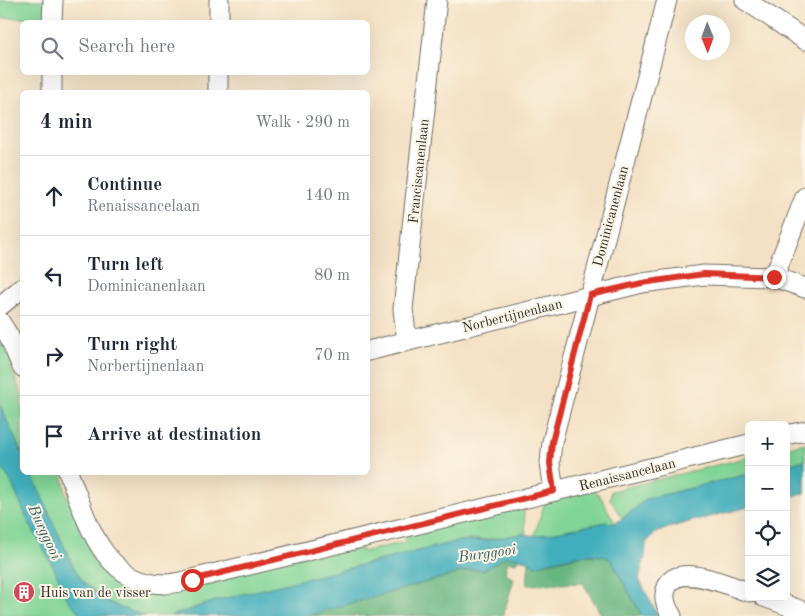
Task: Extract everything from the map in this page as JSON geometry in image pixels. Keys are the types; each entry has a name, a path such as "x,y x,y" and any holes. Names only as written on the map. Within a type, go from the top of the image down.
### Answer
{"street":[{"path":"52,20 53,0"},
{"path":"219,0 219,20"},
{"name":"Franciscanenlaan","path":"407,341 403,309 437,0"},
{"name":"Dominicanenlaan","path":"554,491 550,463 552,442 666,0"},
{"path":"745,0 805,40"},
{"path":"52,75 52,90"},
{"path":"218,75 218,90"},
{"path":"774,277 805,197"},
{"name":"Norbertijnenlaan","path":"370,350 642,283 704,274 774,277 805,288"},
{"path":"0,306 20,290"},
{"path":"0,322 9,336 20,362"},
{"path":"790,434 805,431"},
{"name":"Renaissancelaan","path":"69,475 101,549 115,566 138,579 166,584 192,580 745,445"},
{"path":"672,616 664,597 667,584 677,576 694,575 745,591"},
{"path":"775,601 805,612"}],"green space":[{"path":"0,0 47,0 46,18 0,18"},
{"path":"0,336 14,367 11,369 20,390 20,450 0,405"},
{"path":"0,412 20,467 20,475 23,475 93,616 0,616"},
{"path":"805,443 805,460 790,464 790,447"},
{"path":"745,458 745,475 646,499 622,519 610,499 611,491"},
{"path":"32,475 62,475 66,493 83,533 131,584 361,546 362,552 405,542 404,536 523,506 526,533 485,540 459,541 215,601 171,616 145,616 121,608 107,601 84,583 74,568"},
{"path":"594,489 602,499 615,523 606,522 534,536 545,502"},
{"path":"583,555 606,556 611,560 642,616 602,616 583,583 527,585 529,561 535,566"},
{"path":"507,556 518,557 516,563 508,561 505,573 514,579 503,616 307,616 469,570 484,570"}],"water":[{"name":"Burggooi","path":"0,405 20,450 20,475 32,475 74,568 84,583 107,601 145,616 82,616 68,600 53,566 29,523 10,480 0,466"},
{"path":"805,460 805,493 790,497 790,466 790,464"},
{"name":"Burggooi","path":"745,475 745,508 668,528 654,534 646,543 645,557 639,579 658,616 642,616 611,560 604,556 584,555 535,566 529,561 507,556 484,570 469,570 307,616 171,616 215,601 459,541 487,540 517,535 535,536 607,522 613,524 646,499"}],"place":[{"name":"Huis van de visser","path":"24,592"}],"route":[{"path":"192,580 554,491 550,463 552,442 590,295 642,283 704,274 774,277"}]}
